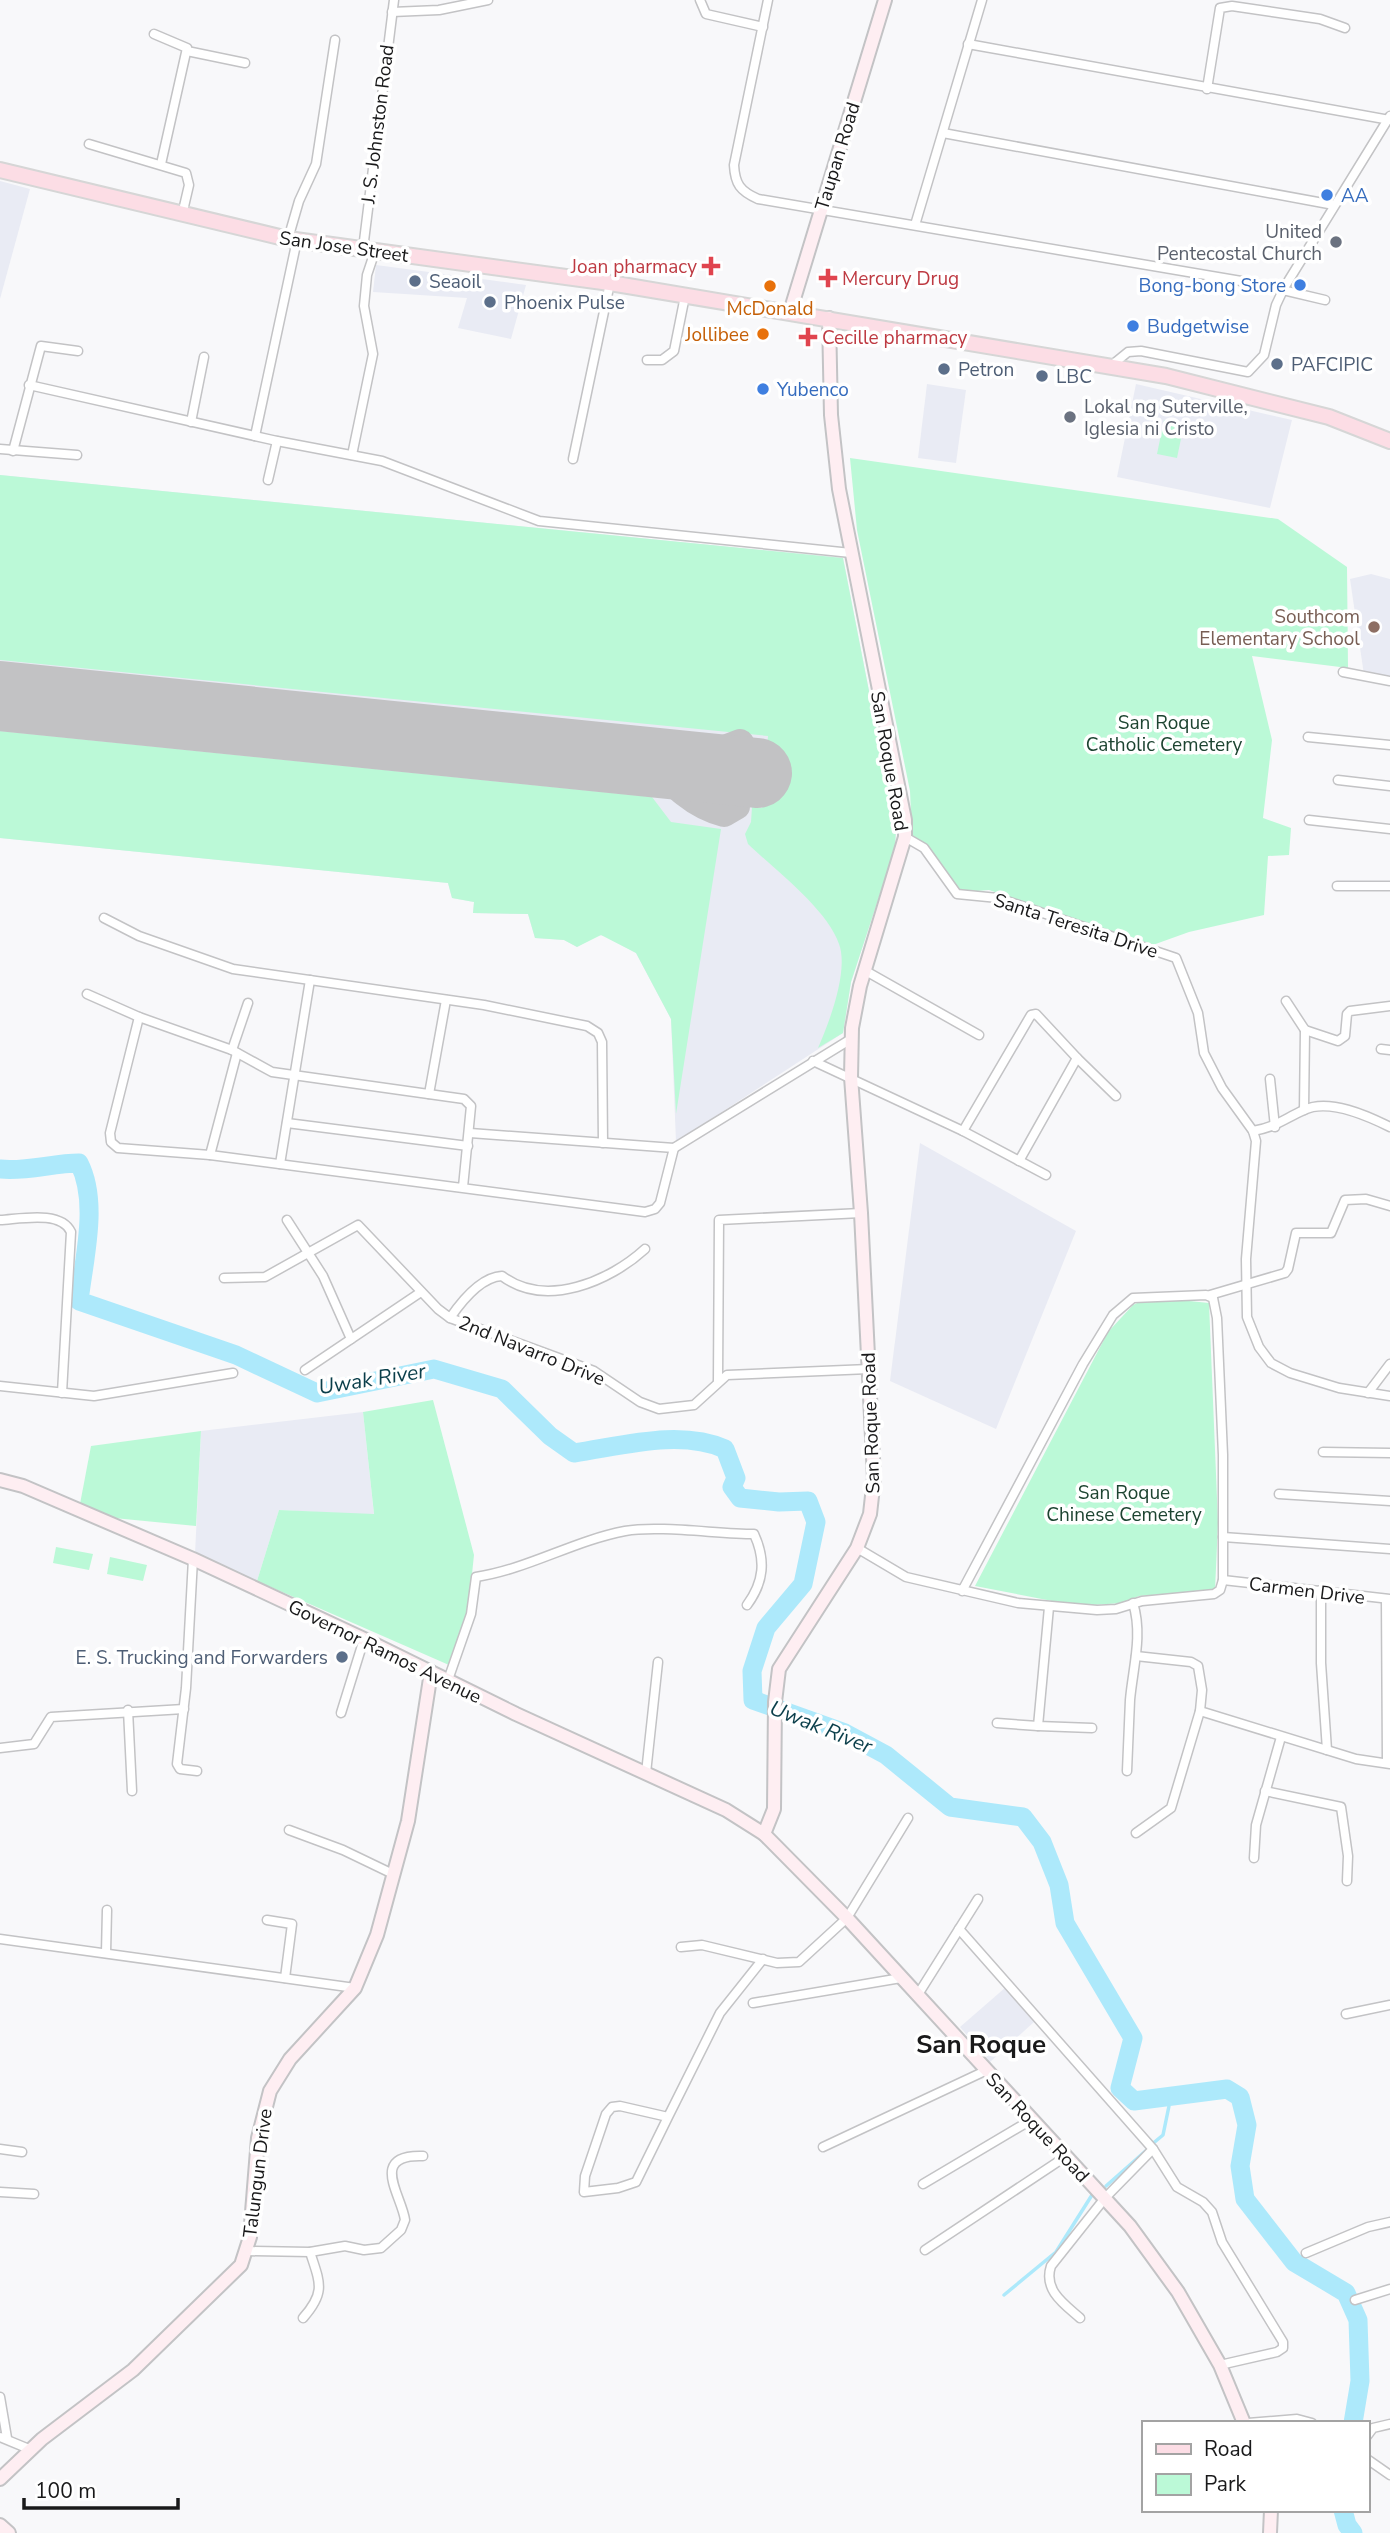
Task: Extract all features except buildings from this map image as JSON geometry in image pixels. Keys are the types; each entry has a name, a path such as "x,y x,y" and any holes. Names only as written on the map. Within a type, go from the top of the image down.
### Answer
{"main road":[{"name":"Taupan Road","path":"790,312 885,0"},
{"name":"San Jose Street","path":"0,170 293,240 610,283 1112,365 1258,397 1329,417 1390,441"},
{"name":"San Roque Road","path":"829,318 835,456 850,552 905,820 905,837 864,970 851,1039 869,1369 873,1498 867,1527 857,1548 779,1669 775,1702 774,1809 764,1834 847,1918 985,2071 1105,2198 1165,2272 1220,2365 1245,2421"},
{"name":"Governor Ramos Avenue","path":"0,1480 23,1486 193,1559 726,1810 764,1834"},
{"name":"Talungun Drive","path":"0,2479 29,2449 133,2370 232,2277 247,2252 258,2138 270,2091 290,2059 355,1988 395,1875 408,1821 431,1672"},
{"path":"1270,2533 1271,2512"},
{"path":"0,2525 9,2533"}],"street":[{"name":"J. S. Johnston Road","path":"352,455 373,354 364,306 364,289 394,0"},
{"path":"392,12 439,10 488,0"},
{"path":"701,0 706,14 763,27"},
{"path":"768,0 739,129 734,164 735,181 743,193 758,199 1284,288 1325,300"},
{"path":"915,225 982,0"},
{"path":"1207,89 1220,8 1232,6 1320,19 1345,28"},
{"path":"154,34 185,46 187,51 160,164"},
{"path":"255,436 299,201 316,164 335,40"},
{"path":"968,44 1207,89 1390,118 1284,288 1276,305 1264,355 1248,372 1142,351 1128,352 1112,365"},
{"path":"187,51 245,63"},
{"path":"943,133 1334,205"},
{"path":"89,144 186,173 189,178 182,215"},
{"path":"573,458 610,283"},
{"path":"647,360 662,360 674,351 685,296"},
{"path":"13,451 41,346 78,351"},
{"path":"191,422 204,357"},
{"path":"29,385 397,465 523,517 547,522 850,552"},
{"path":"268,480 277,441"},
{"path":"0,449 77,455"},
{"path":"1343,672 1390,681"},
{"path":"1308,737 1390,745"},
{"path":"1338,780 1390,786"},
{"path":"1309,820 1390,829"},
{"name":"Santa Teresita Drive","path":"905,837 924,848 957,894 998,898 1171,955 1182,971 1198,1013 1204,1053 1218,1082 1253,1131"},
{"path":"1337,886 1390,886"},
{"path":"103,918 127,931 219,965 579,1023 598,1033 602,1042 603,1143"},
{"path":"864,970 979,1035"},
{"path":"280,1164 297,1076 310,980"},
{"path":"87,995 234,1051 256,1066 297,1076 468,1101 470,1133 463,1187"},
{"path":"429,1094 446,1000"},
{"path":"1286,1001 1305,1031 1304,1110"},
{"path":"210,1155 248,1003"},
{"path":"1305,1031 1343,1040 1350,1011 1390,1006"},
{"path":"964,1131 1031,1015 1036,1014 1116,1096"},
{"path":"139,1017 111,1142 118,1148 210,1155 645,1212 655,1209 660,1203 674,1148"},
{"path":"470,1133 674,1148 851,1039"},
{"path":"1019,1161 1077,1058"},
{"path":"813,1061 964,1131 1046,1175"},
{"path":"1270,1079 1275,1127"},
{"path":"1390,1127 1334,1107 1304,1110 1275,1127 1253,1131 1256,1154 1246,1241 1248,1325 1265,1357 1290,1373 1390,1396"},
{"path":"287,1123 468,1146"},
{"path":"962,1591 1083,1364 1113,1315 1133,1297 1210,1295 1248,1284 1288,1269 1296,1233 1331,1233 1345,1200 1366,1199 1390,1206"},
{"path":"861,1213 719,1220 718,1381 727,1376 746,1373 869,1369"},
{"path":"0,1220 58,1220 68,1224 71,1232 62,1393"},
{"path":"287,1220 323,1276 351,1339"},
{"name":"2nd Navarro Drive","path":"308,1254 358,1225 421,1292 450,1318 594,1371 640,1402 659,1409 694,1405 708,1395 718,1381"},
{"path":"450,1318 462,1301 494,1277 502,1276 512,1284 538,1290 572,1288 625,1267 645,1249"},
{"path":"225,1278 265,1277 308,1254"},
{"path":"305,1370 421,1292"},
{"path":"857,1548 906,1577 962,1591 1049,1607 1097,1610 1214,1594 1220,1590 1223,1580 1223,1455 1217,1318 1210,1295"},
{"path":"1368,1393 1390,1364"},
{"path":"0,1386 94,1396 233,1373"},
{"path":"1324,1452 1390,1453"},
{"path":"1279,1494 1390,1501"},
{"path":"449,1680 471,1614 476,1577 521,1567 599,1537 629,1530 754,1534 763,1569 760,1588 747,1605"},
{"path":"1223,1537 1390,1549"},
{"path":"193,1559 184,1709 177,1764 180,1769 197,1771"},
{"name":"Carmen Drive","path":"1223,1580 1388,1599"},
{"path":"1321,1590 1321,1663 1327,1750"},
{"path":"1200,1711 1356,1759 1389,1763 1388,1599"},
{"path":"1127,1771 1138,1622 1133,1603"},
{"path":"1038,1726 1049,1607"},
{"path":"341,1713 364,1639"},
{"path":"1136,1656 1191,1662 1198,1666 1202,1690 1200,1711 1171,1808 1136,1833"},
{"path":"646,1773 658,1662"},
{"path":"0,1748 34,1744 51,1717 128,1710 184,1709"},
{"path":"128,1710 132,1791"},
{"path":"997,1723 1092,1728"},
{"path":"1254,1858 1256,1825 1282,1737"},
{"path":"1265,1791 1341,1807 1348,1856 1347,1881"},
{"path":"681,1947 702,1945 789,1964 799,1962 847,1918 908,1818"},
{"path":"289,1830 343,1850 395,1875"},
{"path":"917,1996 978,1899"},
{"path":"106,1953 107,1910"},
{"path":"267,1920 292,1924 285,1978"},
{"path":"959,1929 1153,2149 1177,2187 1203,2203 1212,2213 1222,2242 1283,2342 1283,2348 1278,2352 1220,2365"},
{"path":"0,1939 355,1988"},
{"path":"668,2117 620,2106 612,2107 606,2114 584,2192 618,2188 636,2182 720,2013 763,1959"},
{"path":"753,2003 901,1978"},
{"path":"1346,2014 1390,2005"},
{"path":"823,2147 985,2071"},
{"path":"923,2185 1031,2120"},
{"path":"0,2149 22,2152"},
{"path":"1080,2318 1054,2292 1049,2271 1105,2198 1153,2149"},
{"path":"247,2252 310,2252 337,2246 364,2250 381,2248 389,2242 405,2220 404,2211 394,2194 391,2175 396,2164 404,2158 423,2156"},
{"path":"925,2250 1065,2157"},
{"path":"0,2193 34,2194"},
{"path":"1306,2253 1368,2227 1390,2222"},
{"path":"303,2318 315,2305 321,2288 310,2252"},
{"path":"1355,2300 1390,2289"},
{"path":"0,2397 4,2437 29,2449"},
{"path":"1272,2421 1304,2421"},
{"path":"1369,2433 1373,2428 1390,2424"},
{"path":"1369,2460 1390,2475"}],"shaded area":[{"path":"0,181 30,189 0,299"},
{"path":"376,265 526,285 511,339 458,328 467,298 373,292"},
{"path":"927,384 966,390 956,463 918,458"},
{"path":"1136,384 1292,420 1270,508 1117,477"},
{"path":"0,475 843,558 896,829 895,848 851,982 843,1033 676,1142 671,1019 636,953 605,936 598,935 577,947 564,940 535,938 528,914 473,913 474,902 452,898 448,883 0,838"},
{"name":"Southcom Elementary School","path":"1371,574 1390,579 1390,679 1364,675 1350,579"},
{"path":"920,1143 1076,1231 996,1429 890,1381"},
{"path":"363,1412 374,1515 279,1510 257,1581 195,1554 201,1431"},
{"path":"1006,1987 1034,2022 990,2062 960,2027"}],"green space":[{"path":"1164,420 1184,424 1177,458 1157,454"},
{"name":"San Roque Catholic Cemetery","path":"850,458 1278,519 1347,567 1348,668 1252,656 1272,740 1263,818 1291,828 1289,855 1268,856 1264,915 1189,932 1150,946 989,890 964,892 956,887 928,846 912,835 910,791 857,530"},
{"path":"0,475 843,558 896,829 895,848 851,982 843,1033 818,1048 840,982 841,955 833,931 812,904 748,844 745,834 751,822 752,807 762,808 768,736 0,660"},
{"path":"0,731 652,797 671,822 721,829 676,1114 671,1019 636,953 601,935 577,947 564,940 535,938 528,914 473,913 474,902 452,898 448,883 0,838"},
{"name":"San Roque Chinese Cemetery","path":"1150,1297 1209,1303 1218,1523 1215,1590 1139,1596 1122,1603 1078,1606 975,1586 1108,1332 1133,1305"},
{"path":"433,1400 474,1555 468,1612 449,1665 257,1581 279,1510 374,1514 363,1412"},
{"path":"201,1431 196,1526 114,1518 80,1504 91,1446"},
{"path":"56,1547 93,1554 89,1570 53,1563"},
{"path":"110,1557 147,1565 143,1581 107,1574"}],"waterway":[{"name":"Uwak River","path":"0,1169 79,1163 85,1178 89,1212 79,1301 236,1355 317,1393 434,1369 502,1389 550,1436 574,1453 651,1441 689,1440 708,1443 725,1449 736,1478 732,1487 740,1498 779,1502 808,1501 816,1522 803,1584 766,1628 752,1671 753,1700 845,1733 886,1755 950,1807 1023,1817 1042,1842 1059,1885 1065,1923 1133,2038 1120,2088 1134,2101 1227,2089 1240,2097 1247,2125 1240,2166 1245,2199 1294,2262 1346,2293 1358,2320 1360,2381 1353,2421"},
{"path":"1151,2145 1163,2135 1169,2106"},
{"path":"1106,2186 1149,2148"},
{"path":"1004,2295 1056,2252 1092,2195"},
{"name":"Uwak River","path":"1344,2512 1347,2525 1353,2533"}],"taxiway":[{"path":"682,765 740,743 744,755 742,767 735,776 724,782"},
{"path":"654,762 677,786 703,805 724,813 736,806 734,788 698,767"}],"runway":[{"path":"0,696 757,773"}],"place":[{"name":"AA","path":"1327,195"},
{"name":"United Pentecostal Church","path":"1336,242"},
{"name":"Joan pharmacy","path":"711,266"},
{"name":"Mercury Drug","path":"828,278"},
{"name":"Seaoil","path":"415,281"},
{"name":"Bong-bong Store","path":"1300,285"},
{"name":"McDonald","path":"770,286"},
{"name":"Phoenix Pulse","path":"490,302"},
{"name":"Budgetwise","path":"1133,326"},
{"name":"Jollibee","path":"763,334"},
{"name":"Cecille pharmacy","path":"808,337"},
{"name":"PAFCIPIC","path":"1277,364"},
{"name":"Petron","path":"944,369"},
{"name":"LBC","path":"1042,376"},
{"name":"Yubenco","path":"763,389"},
{"name":"Lokal ng Suterville, Iglesia ni Cristo","path":"1070,417"},
{"name":"Southcom Elementary School","path":"1374,627"},
{"name":"E. S. Trucking and Forwarders","path":"342,1657"}],"district":[{"name":"San Roque","path":"981,2044"}]}
